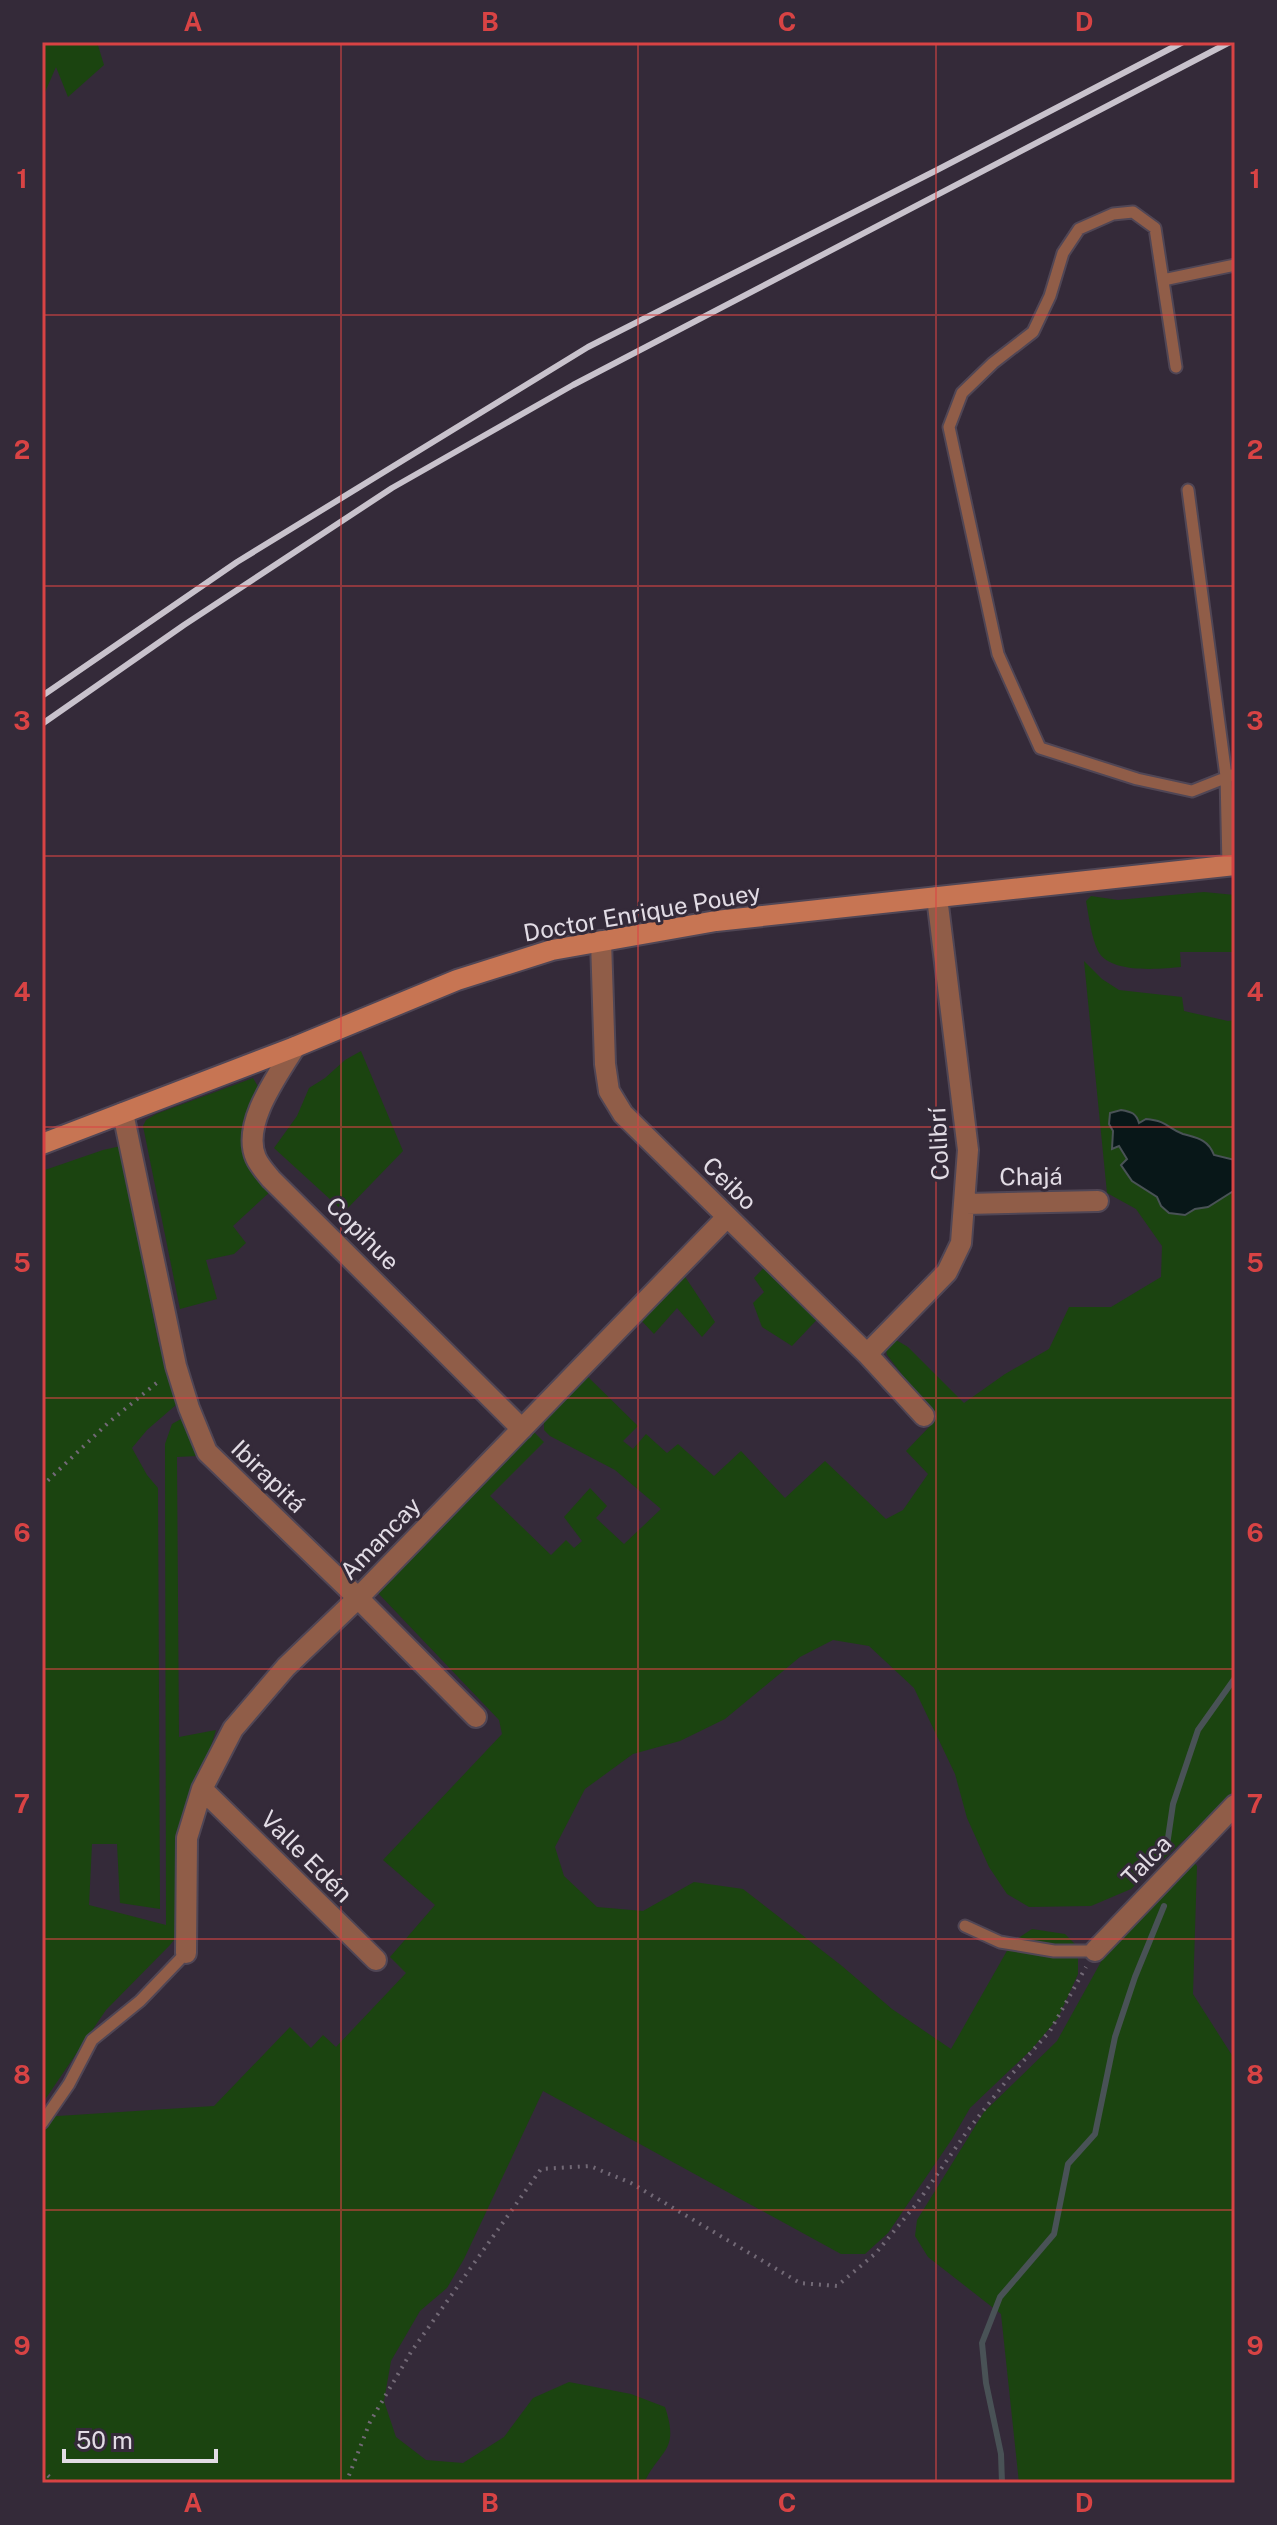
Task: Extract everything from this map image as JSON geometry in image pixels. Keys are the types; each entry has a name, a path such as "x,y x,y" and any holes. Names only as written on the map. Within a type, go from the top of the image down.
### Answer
{"street":[{"name":"Doctor Enrique Pouey","path":"42,1144 295,1047 457,980 552,950 716,921 1232,865"},
{"name":"Colibrí","path":"867,1354 947,1272 961,1243 968,1150 937,897"},
{"name":"Ceibo","path":"601,941 605,1064 609,1091 623,1114 867,1354 924,1416"},
{"name":"Copihue","path":"295,1047 264,1098 253,1130 255,1157 271,1179 522,1429"},
{"name":"Ibirapitá","path":"123,1113 176,1366 207,1452 476,1717"},
{"name":"Chajá","path":"966,1204 1098,1201"},
{"name":"Amancay","path":"186,1953 187,1838 202,1789 233,1729 286,1667 358,1598 727,1217"},
{"name":"Valle Edén","path":"202,1789 376,1960"},
{"name":"Talca","path":"1095,1951 1233,1812"}],"lane":[{"path":"1176,367 1155,228 1133,212 1113,214 1079,229 1063,253 1050,296 1033,332 993,363 962,393 949,427 998,654 1040,748 1137,779 1192,791 1230,775"},
{"path":"1163,280 1235,265"},
{"path":"1188,490 1230,775 1232,865"},
{"path":"965,1926 1000,1942 1054,1951 1095,1951"},
{"path":"42,2123 69,2084 92,2040 140,2001 186,1953"}],"path":[{"path":"42,1486 108,1423 176,1366"},
{"path":"346,2483 370,2422 411,2352 541,2169 590,2166 631,2183 800,2283 837,2286 876,2253 918,2202 993,2097 1050,2031 1095,1951"},
{"path":"42,2470 56,2483"}],"green space":[{"path":"42,42 97,42 104,65 68,97 56,67 42,99"},
{"path":"1204,892 1235,895 1235,952 1180,952 1181,967 1148,969 1124,967 1104,958 1098,951 1086,901 1091,896 1118,900"},
{"path":"1084,961 1119,990 1182,997 1184,1011 1235,1020 1235,1793 1131,1889 1091,1906 1029,1907 1007,1894 989,1867 967,1818 955,1774 914,1688 869,1646 833,1640 800,1657 725,1719 680,1741 633,1754 585,1789 555,1847 564,1876 597,1907 643,1911 694,1882 743,1889 892,2009 951,2049 1012,1942 1032,1929 1065,1934 1078,1947 1078,1974 1058,2018 1031,2050 970,2108 888,2233 865,2254 841,2254 543,2091 464,2259 447,2288 420,2311 391,2361 384,2401 396,2437 426,2460 463,2463 504,2437 533,2398 569,2382 631,2394 665,2407 669,2422 669,2442 644,2483 42,2483 42,2117 214,2106 290,2027 311,2048 323,2035 336,2047 406,1973 390,1957 435,1905 383,1860 502,1734 499,1720 378,1593 380,1583 531,1429 544,1442 490,1496 551,1555 566,1540 574,1548 582,1541 564,1517 590,1488 607,1506 596,1518 624,1544 661,1509 615,1470 544,1430 544,1416 585,1374 638,1426 623,1441 633,1449 646,1434 667,1453 678,1444 714,1476 741,1451 785,1498 825,1461 886,1519 903,1510 928,1474 906,1451 930,1426 928,1408 887,1355 884,1340 891,1337 908,1347 964,1403 1005,1374 1049,1349 1069,1307 1111,1307 1161,1277 1162,1246 1136,1209 1107,1193"},
{"path":"361,1051 403,1151 344,1212 274,1148 297,1116 309,1088"},
{"path":"253,1078 260,1090 252,1103 272,1190 233,1226 246,1243 234,1254 206,1260 217,1299 180,1309 143,1126 156,1114"},
{"path":"121,1146 158,1341 177,1404 132,1448 158,1488 160,1909 120,1903 117,1844 92,1844 89,1905 166,1925 165,1444 172,1424 190,1414 217,1455 177,1457 179,1737 216,1730 180,1846 180,1932 106,2010 42,2104 42,1171"},
{"path":"776,1255 827,1309 792,1346 762,1327 753,1303 764,1292 754,1278"},
{"path":"682,1272 715,1322 702,1337 677,1308 654,1334 638,1317"},
{"path":"1190,1858 1197,1866 1193,1994 1235,2060 1235,2483 1019,2483 1001,2314 928,2257 915,2236 917,2220 984,2112 1057,2041 1130,1917"}],"shaded area":[{"path":"1121,1110 1133,1114 1139,1123 1146,1119 1153,1120 1202,1140 1214,1155 1235,1160 1235,1190 1208,1207 1185,1215 1169,1213 1157,1197 1132,1181 1121,1165 1127,1159 1119,1146 1112,1149 1110,1113"}],"waterway":[{"path":"1167,1845 1173,1804 1198,1730 1235,1678"},
{"path":"1002,2483 1001,2454 986,2383 982,2343 1000,2297 1054,2234 1068,2164 1095,2134 1115,2037 1164,1906"}],"railway":[{"path":"42,696 237,562 588,347 1183,42"},
{"path":"42,724 184,625 392,488 573,385 1230,42"}]}
